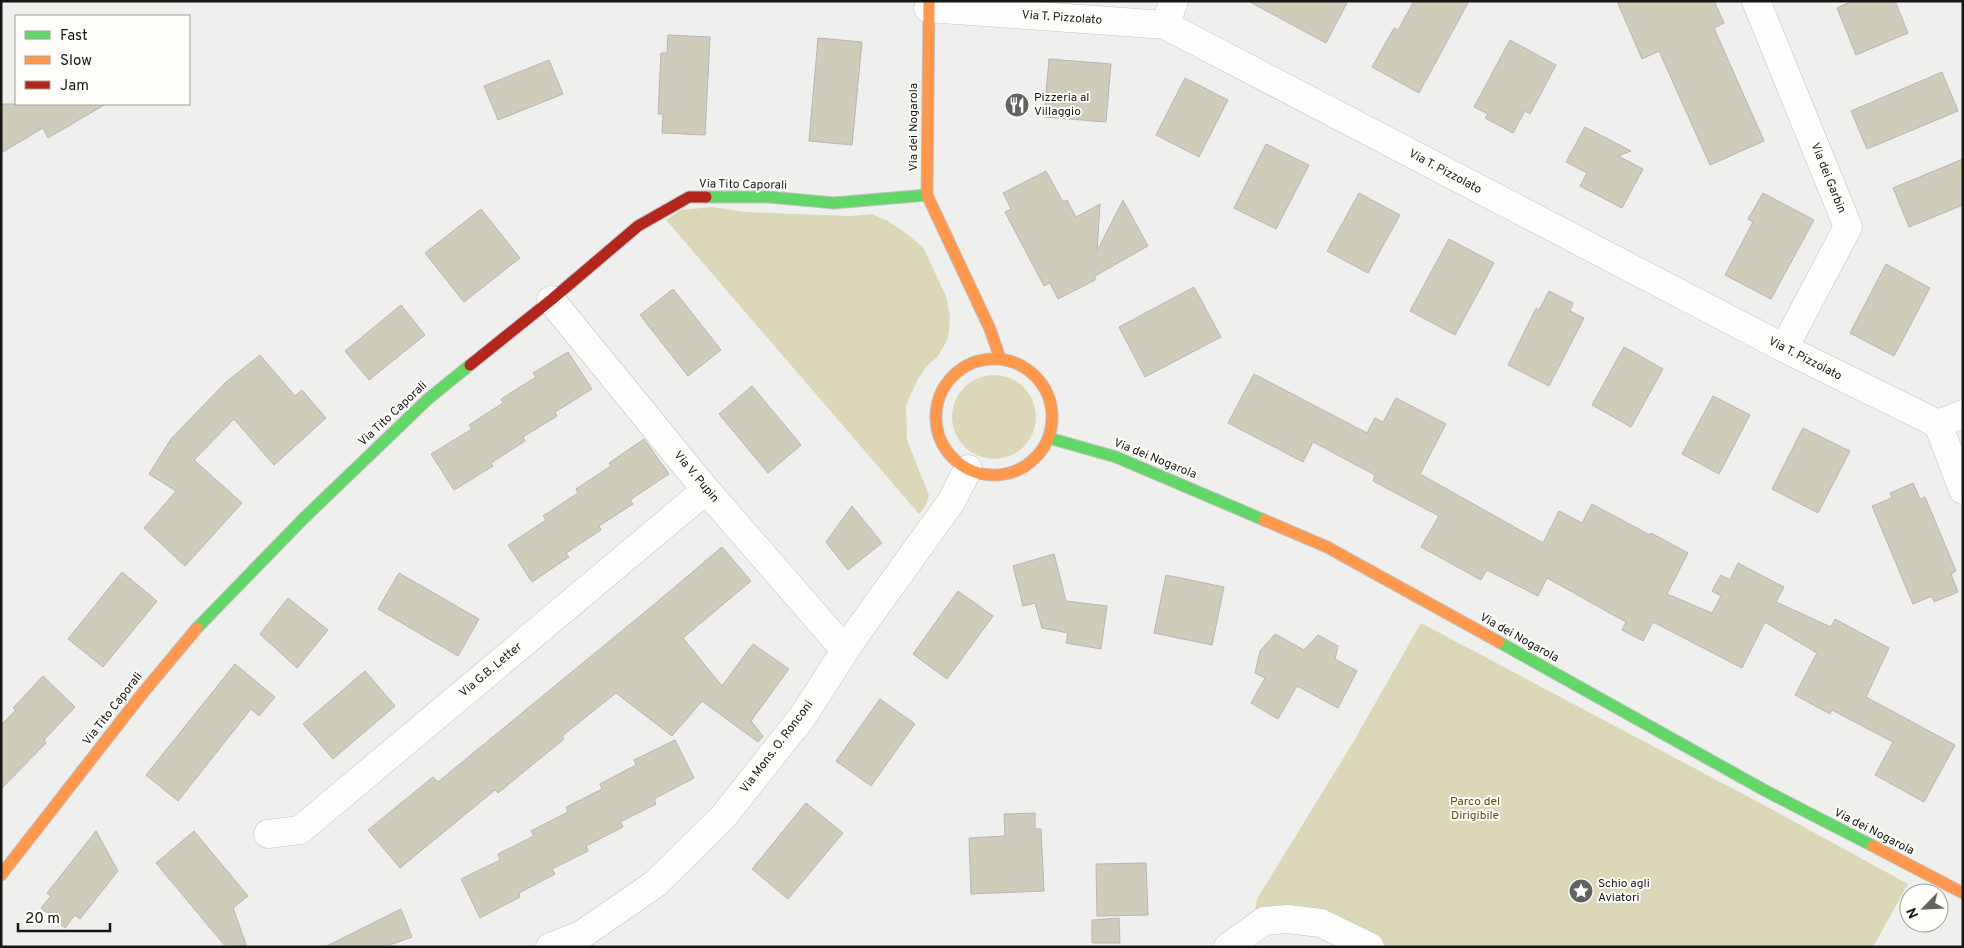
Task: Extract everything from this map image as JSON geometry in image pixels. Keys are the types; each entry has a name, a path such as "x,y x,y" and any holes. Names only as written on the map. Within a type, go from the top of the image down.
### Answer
{"street":[{"name":"Via dei Garbin","path":"1756,1 1848,227 1784,348"},
{"name":"Via T. Pizzolato","path":"929,4 1169,13 1784,348 1938,424"},
{"name":"Via dei Nogarola","path":"929,4 927,195 990,329 1000,358"},
{"name":"Via Tito Caporali","path":"1,875 142,694 204,620 304,518 428,399 551,300 638,226 688,198 769,197 834,203 927,195"},
{"name":"Via V. Pupin","path":"551,300 706,490 845,650"},
{"path":"1000,358 1017,363 1032,372 1044,386 1051,402 1052,420 1049,438 1041,452 1029,464 1015,471 999,475 983,474 968,469 952,457 940,440 936,420 938,400 947,382 961,368 980,360 1000,358"},
{"path":"1963,414 1938,424 1963,490"},
{"name":"Via dei Nogarola","path":"1049,438 1116,457 1327,547 1764,790 1963,893"},
{"name":"Via Mons. O. Ronconi","path":"550,947 581,935 655,884 723,818 803,716 845,650 951,502 968,469"},
{"name":"Via G.B. Letter","path":"268,834 300,830 706,490"},
{"path":"1228,947 1264,921 1287,919 1321,923 1370,947"}],"green space":[{"path":"712,207 745,212 851,216 872,214 888,221 923,247 946,296 950,316 949,333 945,344 938,356 926,367 918,379 906,405 907,440 929,495 926,505 919,514 666,220 681,210"},
{"path":"994,375 1017,382 1029,394 1036,417 1029,440 1017,452 994,459 971,452 959,440 952,417 959,394 971,382"},
{"name":"Parco del Dirigibile","path":"1421,623 1775,811 1906,883 1899,883 1899,900 1873,947 1379,947 1255,912 1257,899 1352,744"}],"building":[{"path":"1248,1 1348,1 1326,43"},
{"path":"1414,1 1469,1 1419,93 1372,67 1394,28 1398,30"},
{"path":"1617,1 1714,1 1724,23 1714,28 1764,141 1710,165 1659,51 1642,59"},
{"path":"1852,1 1895,1 1908,33 1856,55 1837,8"},
{"path":"668,35 710,37 705,135 662,133 663,114 658,114 661,53 667,53"},
{"path":"818,38 862,42 852,145 809,141"},
{"path":"1510,40 1556,65 1530,114 1525,111 1513,133 1485,118 1488,114 1474,107"},
{"path":"1049,59 1111,64 1106,122 1044,117"},
{"path":"549,60 563,94 498,120 484,86"},
{"path":"1942,72 1958,111 1867,149 1851,111"},
{"path":"1185,78 1228,100 1199,157 1156,135"},
{"path":"1,104 104,105 48,138 43,128 1,153"},
{"path":"1585,127 1631,151 1618,156 1643,169 1622,208 1580,186 1587,173 1566,162"},
{"path":"1266,144 1309,165 1276,229 1234,208"},
{"path":"1963,159 1963,205 1909,227 1893,188"},
{"path":"1046,171 1063,202 1067,200 1076,217 1100,204 1097,251 1123,200 1148,246 1095,276 1095,280 1058,299 1050,283 1044,286 1005,212 1011,209 1003,193"},
{"path":"1359,193 1400,215 1368,273 1327,251"},
{"path":"1763,193 1814,220 1771,299 1725,275 1753,222 1748,219"},
{"path":"481,209 520,258 464,302 425,253"},
{"path":"1449,239 1494,263 1455,335 1410,311"},
{"path":"1886,264 1930,288 1894,356 1850,333"},
{"path":"1194,287 1221,337 1145,377 1119,327"},
{"path":"673,289 721,350 688,376 640,315"},
{"path":"1549,291 1573,303 1570,311 1584,318 1549,386 1508,365 1536,308 1539,310"},
{"path":"401,305 425,335 369,380 345,351"},
{"path":"1624,347 1663,369 1631,427 1592,405"},
{"path":"568,352 592,389 555,412 557,416 523,437 525,441 491,463 493,466 454,490 431,454 472,429 469,425 503,403 501,399 536,377 533,373"},
{"path":"260,355 295,396 302,390 326,418 274,465 234,419 194,460 242,503 185,566 144,528 176,491 149,474 171,439 226,382"},
{"path":"1254,374 1367,433 1375,418 1383,422 1396,398 1446,424 1420,474 1543,543 1559,511 1582,523 1592,504 1688,553 1667,594 1712,613 1721,596 1712,591 1721,575 1730,580 1738,563 1784,587 1776,602 1831,627 1835,619 1889,648 1866,697 1955,745 1924,802 1875,775 1893,742 1832,710 1830,714 1795,695 1817,653 1765,622 1742,668 1653,622 1643,641 1622,630 1626,622 1547,578 1538,596 1487,570 1481,580 1421,547 1439,516 1373,481 1375,475 1313,442 1303,462 1228,423"},
{"path":"752,386 801,445 768,473 719,414"},
{"path":"1713,396 1750,415 1719,474 1682,454"},
{"path":"1803,428 1850,451 1818,513 1772,489"},
{"path":"644,439 669,474 630,500 633,504 599,526 601,530 566,553 569,557 532,582 508,545 546,520 543,516 578,493 576,489 611,466 609,463"},
{"path":"1913,483 1920,499 1925,497 1956,571 1951,574 1958,592 1934,602 1932,596 1913,604 1872,506 1892,498 1890,493"},
{"path":"852,506 882,543 848,570 826,542"},
{"path":"722,547 751,581 683,638 722,686 753,644 789,669 751,721 763,736 758,742 702,701 672,736 616,693 562,736 564,739 498,793 495,790 400,868 368,830 433,777 438,782"},
{"path":"1054,554 1066,601 1107,606 1101,649 1066,643 1068,633 1042,628 1035,603 1023,606 1013,566"},
{"path":"122,572 157,601 103,667 68,639"},
{"path":"399,573 479,619 458,656 378,609"},
{"path":"1166,575 1224,587 1212,645 1154,633"},
{"path":"958,591 993,616 947,679 913,654"},
{"path":"288,598 328,630 297,668 260,634"},
{"path":"1275,634 1304,650 1318,635 1338,646 1335,659 1357,671 1338,708 1297,686 1278,719 1251,703 1265,678 1255,673 1260,651"},
{"path":"235,664 275,697 259,716 251,709 178,801 146,775"},
{"path":"365,671 395,706 333,759 303,724"},
{"path":"43,676 75,707 44,740 46,743 1,789 1,725 16,710 13,708"},
{"path":"880,699 915,724 871,786 836,761"},
{"path":"675,740 694,778 654,799 656,804 620,822 623,827 586,846 588,851 552,869 555,874 519,893 520,897 480,918 461,879 500,860 498,854 534,836 531,831 568,812 566,807 602,789 600,784 636,765 634,760"},
{"path":"806,803 843,833 788,899 752,869"},
{"path":"1035,813 1035,829 1041,829 1044,891 971,894 969,838 1005,836 1004,814"},
{"path":"96,831 118,871 80,919 75,915 65,928 41,908 51,896 47,893"},
{"path":"194,831 248,896 233,908 247,947 226,947 156,863"},
{"path":"1146,863 1148,915 1097,916 1096,864"},
{"path":"401,909 412,937 384,947 325,947"},
{"path":"1119,918 1120,943 1092,943 1092,920"}],"traffic: fast":[{"path":"706,197 769,197 834,203 927,195"},
{"path":"197,628 304,518 428,399 470,365"},
{"path":"1049,438 1116,457 1264,520"},
{"path":"1499,642 1764,790 1873,846"}],"traffic: slow":[{"path":"929,1 927,195 990,329 1000,358"},
{"path":"994,359 1016,363 1035,376 1048,395 1052,417 1048,439 1035,458 1016,471 994,475 972,471 953,458 940,439 936,417 940,395 953,376 972,363 994,359"},
{"path":"1264,520 1327,547 1499,642"},
{"path":"1,875 142,694 197,628"},
{"path":"1873,846 1963,893"}],"traffic: jam":[{"path":"470,365 551,300 638,226 689,197 706,197"}],"place":[{"name":"Pizzeria al Villaggio","path":"1017,105"},
{"name":"Schio agli Aviatori","path":"1581,891"}]}
